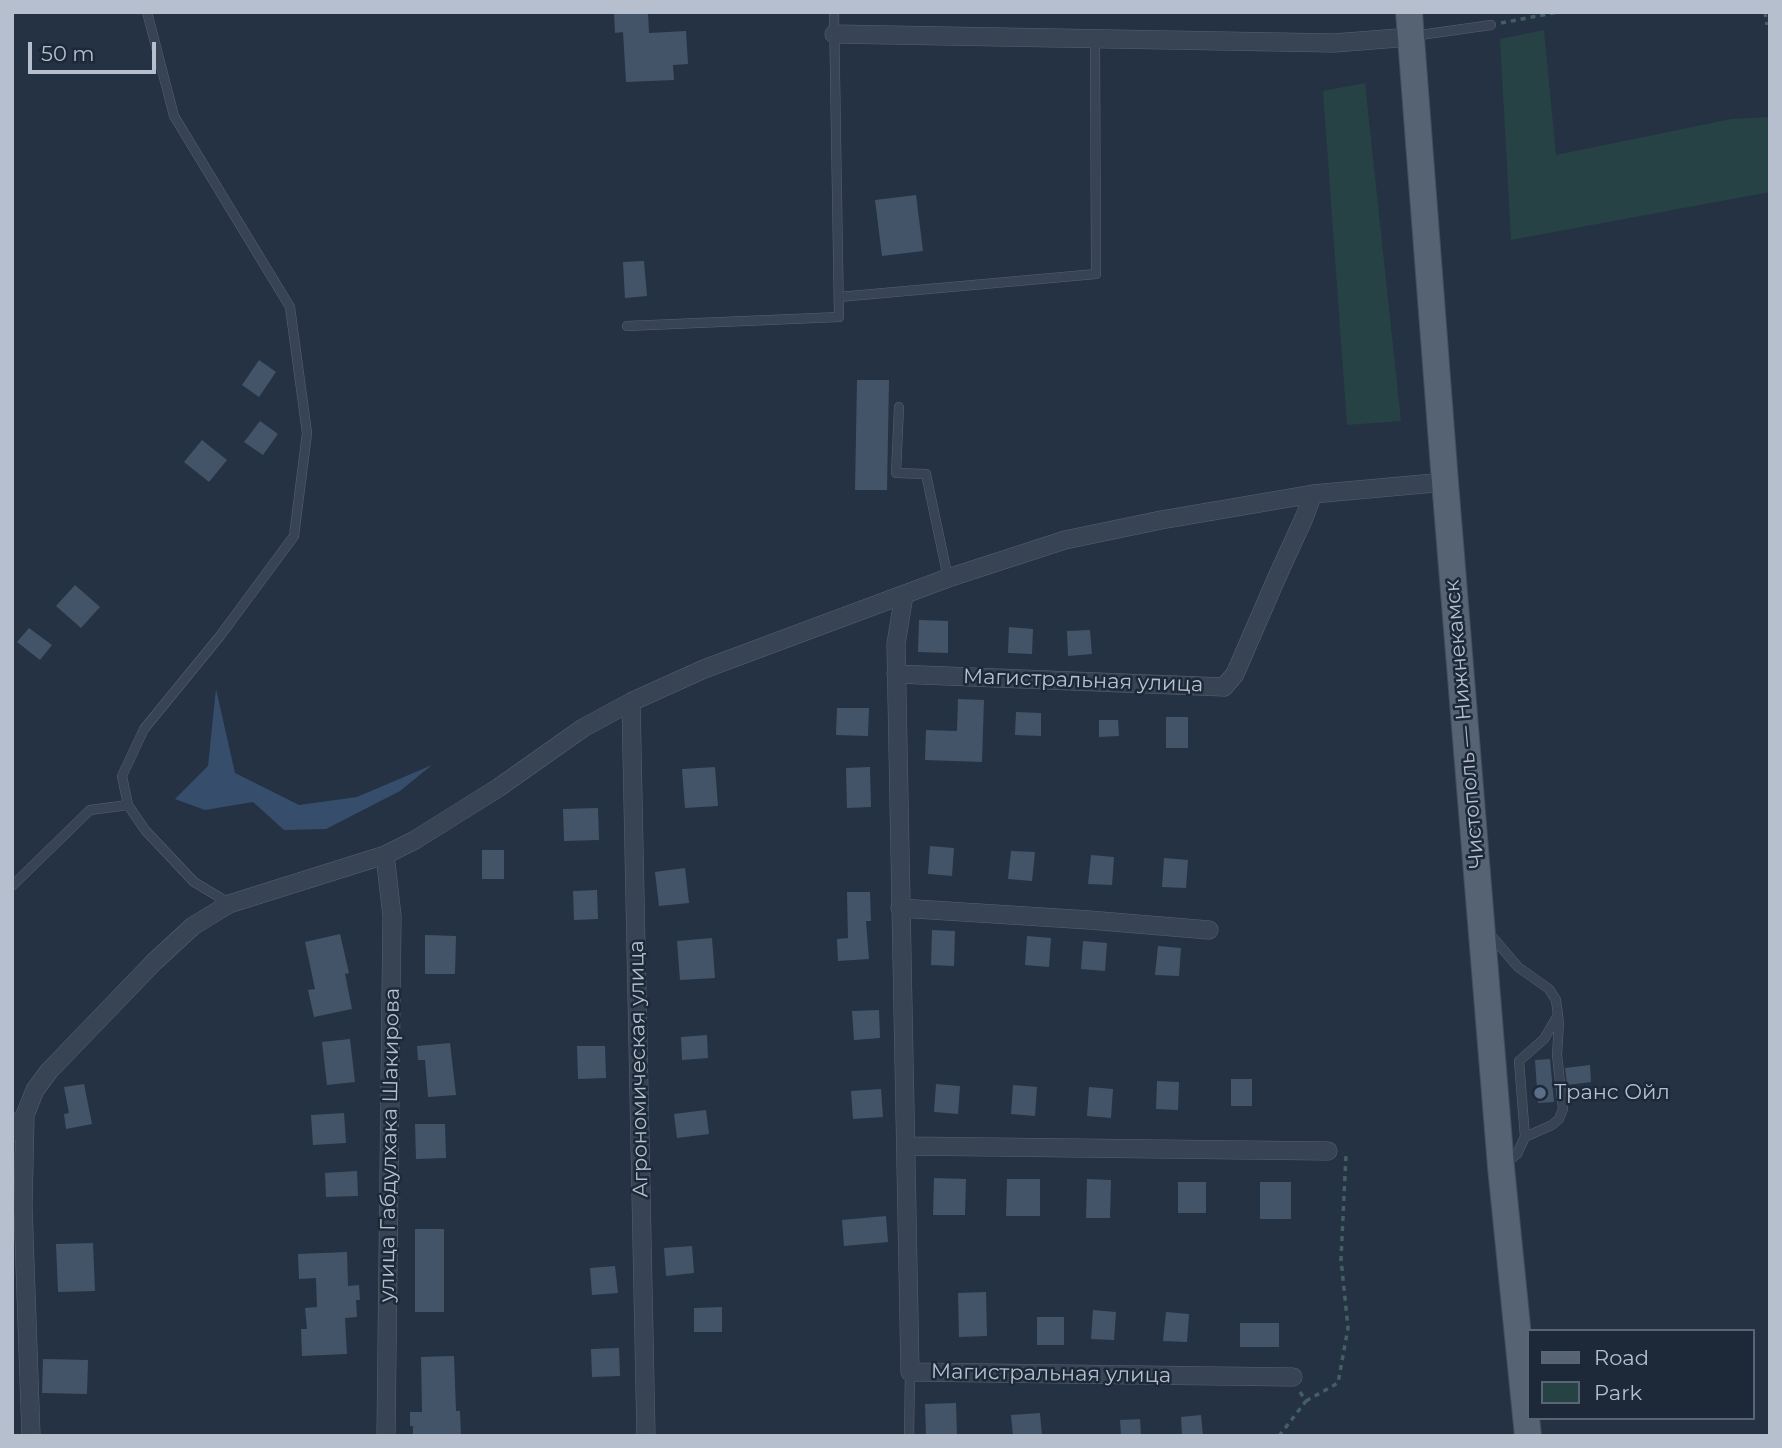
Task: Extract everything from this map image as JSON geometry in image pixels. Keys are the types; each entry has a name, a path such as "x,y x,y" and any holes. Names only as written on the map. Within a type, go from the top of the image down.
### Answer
{"main road":[{"name":"Чистополь — Нижнекамск","path":"1410,25 1501,1167 1526,1416"}],"street":[{"path":"834,34 1334,43 1410,25"},
{"path":"12,1133 25,1115 35,1090 49,1071 154,961 193,926 229,904 385,855 415,840 498,788 583,728 631,702 704,669 948,578 1065,540 1161,520 1313,494 1445,482"},
{"name":"Магистральная улица","path":"896,674 1224,687 1235,674 1313,494"},
{"name":"Магистральная улица","path":"904,595 896,644 896,674 910,1372 1293,1377"},
{"name":"Агрономическая улица","path":"631,702 646,1436"},
{"name":"улица Габдулхака Шакирова","path":"385,855 393,916 386,1436"},
{"path":"900,908 1209,930"},
{"path":"25,1115 23,1207 31,1436"},
{"path":"906,1146 1328,1151"}],"lane":[{"path":"147,12 174,116 290,307 307,433 294,537 220,636 144,729 122,776 128,805 145,830 194,882 229,904"},
{"path":"627,326 839,317 834,12"},
{"path":"1410,25 1491,25"},
{"path":"839,297 1096,274 1096,38"},
{"path":"899,407 896,473 926,474 948,578"},
{"path":"12,886 90,810 128,805"},
{"path":"1481,922 1518,967 1549,989 1556,1000 1557,1055 1563,1109 1559,1119 1552,1125 1525,1137"},
{"path":"1501,1167 1517,1154 1525,1137 1519,1061 1544,1039 1558,1015"},
{"path":"909,1436 910,1372"}],"path":[{"path":"1491,25 1558,12"},
{"path":"1765,12 1767,25"},
{"path":"1279,1436 1306,1402 1338,1383 1348,1328 1341,1259 1346,1155 1328,1151"},
{"path":"1293,1377 1306,1402"}],"green space":[{"path":"1544,30 1556,155 1731,119 1770,117 1770,192 1511,240 1500,39"},
{"path":"1365,83 1401,421 1347,425 1323,91"}],"water":[{"path":"216,689 235,773 299,805 357,797 432,765 400,791 326,829 284,830 253,802 205,810 175,799 208,766"}],"building":[{"path":"614,12 648,12 649,33 686,31 688,64 673,65 674,80 626,82 623,32 615,33"},
{"path":"916,195 923,251 882,256 875,200"},
{"path":"644,261 647,296 625,298 623,262"},
{"path":"259,360 276,372 259,397 242,385"},
{"path":"857,380 889,380 887,490 855,490"},
{"path":"260,421 278,434 263,455 244,442"},
{"path":"202,440 227,460 209,482 184,462"},
{"path":"75,585 100,607 81,628 56,606"},
{"path":"919,620 948,621 948,653 918,652"},
{"path":"1009,627 1033,629 1032,654 1008,653"},
{"path":"29,628 52,645 40,660 17,642"},
{"path":"1090,630 1092,654 1068,656 1067,631"},
{"path":"958,699 984,700 982,762 925,760 926,730 957,731"},
{"path":"837,708 869,708 868,736 836,735"},
{"path":"1016,712 1041,713 1041,736 1015,735"},
{"path":"1166,717 1188,717 1188,748 1166,748"},
{"path":"1099,720 1118,720 1119,736 1099,737"},
{"path":"715,767 718,806 685,808 682,769"},
{"path":"870,767 871,807 847,808 846,768"},
{"path":"598,808 599,840 564,841 563,809"},
{"path":"930,846 954,848 952,876 928,874"},
{"path":"482,850 504,850 504,879 482,879"},
{"path":"1011,851 1035,852 1032,881 1008,879"},
{"path":"1091,855 1114,857 1112,885 1088,884"},
{"path":"1164,858 1188,860 1186,888 1162,887"},
{"path":"685,868 689,903 659,906 655,872"},
{"path":"597,890 598,919 574,920 573,891"},
{"path":"847,892 870,892 871,921 866,921 869,959 838,961 837,939 848,938"},
{"path":"932,930 955,931 954,966 931,965"},
{"path":"340,934 349,973 345,974 352,1009 314,1017 308,990 315,989 305,942"},
{"path":"425,935 456,936 455,974 425,974"},
{"path":"1027,936 1051,938 1049,967 1025,965"},
{"path":"712,938 715,978 680,980 677,941"},
{"path":"1083,941 1107,943 1105,971 1081,969"},
{"path":"1158,946 1181,948 1179,976 1155,975"},
{"path":"879,1010 880,1038 854,1040 852,1011"},
{"path":"707,1035 708,1058 682,1060 681,1037"},
{"path":"350,1039 355,1082 327,1085 322,1042"},
{"path":"450,1043 456,1095 428,1097 425,1060 418,1060 417,1046"},
{"path":"577,1046 605,1046 606,1078 578,1079"},
{"path":"1550,1059 1554,1102 1538,1103 1535,1060"},
{"path":"1590,1065 1591,1082 1567,1085 1565,1068"},
{"path":"1231,1079 1252,1079 1252,1106 1231,1106"},
{"path":"1157,1081 1179,1082 1178,1110 1156,1109"},
{"path":"84,1084 92,1124 66,1129 64,1114 69,1113 64,1087"},
{"path":"936,1084 960,1086 958,1114 934,1112"},
{"path":"1013,1085 1037,1087 1035,1116 1011,1114"},
{"path":"1089,1087 1113,1089 1111,1118 1087,1116"},
{"path":"881,1089 883,1117 853,1119 851,1091"},
{"path":"706,1110 709,1134 677,1138 674,1114"},
{"path":"344,1113 346,1143 313,1145 311,1115"},
{"path":"415,1124 445,1124 446,1158 416,1159"},
{"path":"357,1171 358,1196 326,1197 325,1173"},
{"path":"934,1178 966,1179 965,1215 933,1215"},
{"path":"1007,1179 1040,1179 1040,1216 1006,1216"},
{"path":"1087,1179 1111,1180 1110,1218 1086,1218"},
{"path":"1178,1182 1206,1182 1206,1213 1178,1213"},
{"path":"1260,1182 1291,1182 1291,1219 1260,1219"},
{"path":"886,1216 888,1242 844,1246 842,1220"},
{"path":"415,1229 444,1229 444,1312 415,1312"},
{"path":"93,1243 95,1291 58,1292 56,1244"},
{"path":"692,1246 694,1273 666,1276 664,1248"},
{"path":"347,1252 348,1286 359,1285 360,1300 356,1300 357,1317 345,1318 347,1354 302,1356 301,1329 307,1329 305,1308 317,1307 316,1278 299,1279 298,1254"},
{"path":"615,1266 618,1293 592,1295 590,1268"},
{"path":"986,1292 987,1336 959,1337 958,1293"},
{"path":"722,1307 722,1332 694,1332 694,1308"},
{"path":"1093,1310 1116,1312 1114,1340 1091,1339"},
{"path":"1166,1312 1189,1314 1187,1342 1163,1341"},
{"path":"1037,1317 1064,1317 1064,1345 1037,1345"},
{"path":"1240,1323 1279,1323 1279,1347 1240,1347"},
{"path":"619,1348 620,1376 592,1377 591,1349"},
{"path":"454,1356 456,1411 460,1411 461,1436 413,1436 410,1412 422,1412 421,1357"},
{"path":"43,1359 88,1360 87,1394 42,1393"},
{"path":"956,1403 957,1436 926,1436 925,1404"},
{"path":"1040,1413 1042,1436 1013,1436 1011,1415"},
{"path":"1201,1415 1203,1436 1182,1436 1181,1417"},
{"path":"1140,1419 1141,1436 1121,1436 1120,1420"}],"place":[{"name":"Транс Ойл","path":"1540,1093"}]}
